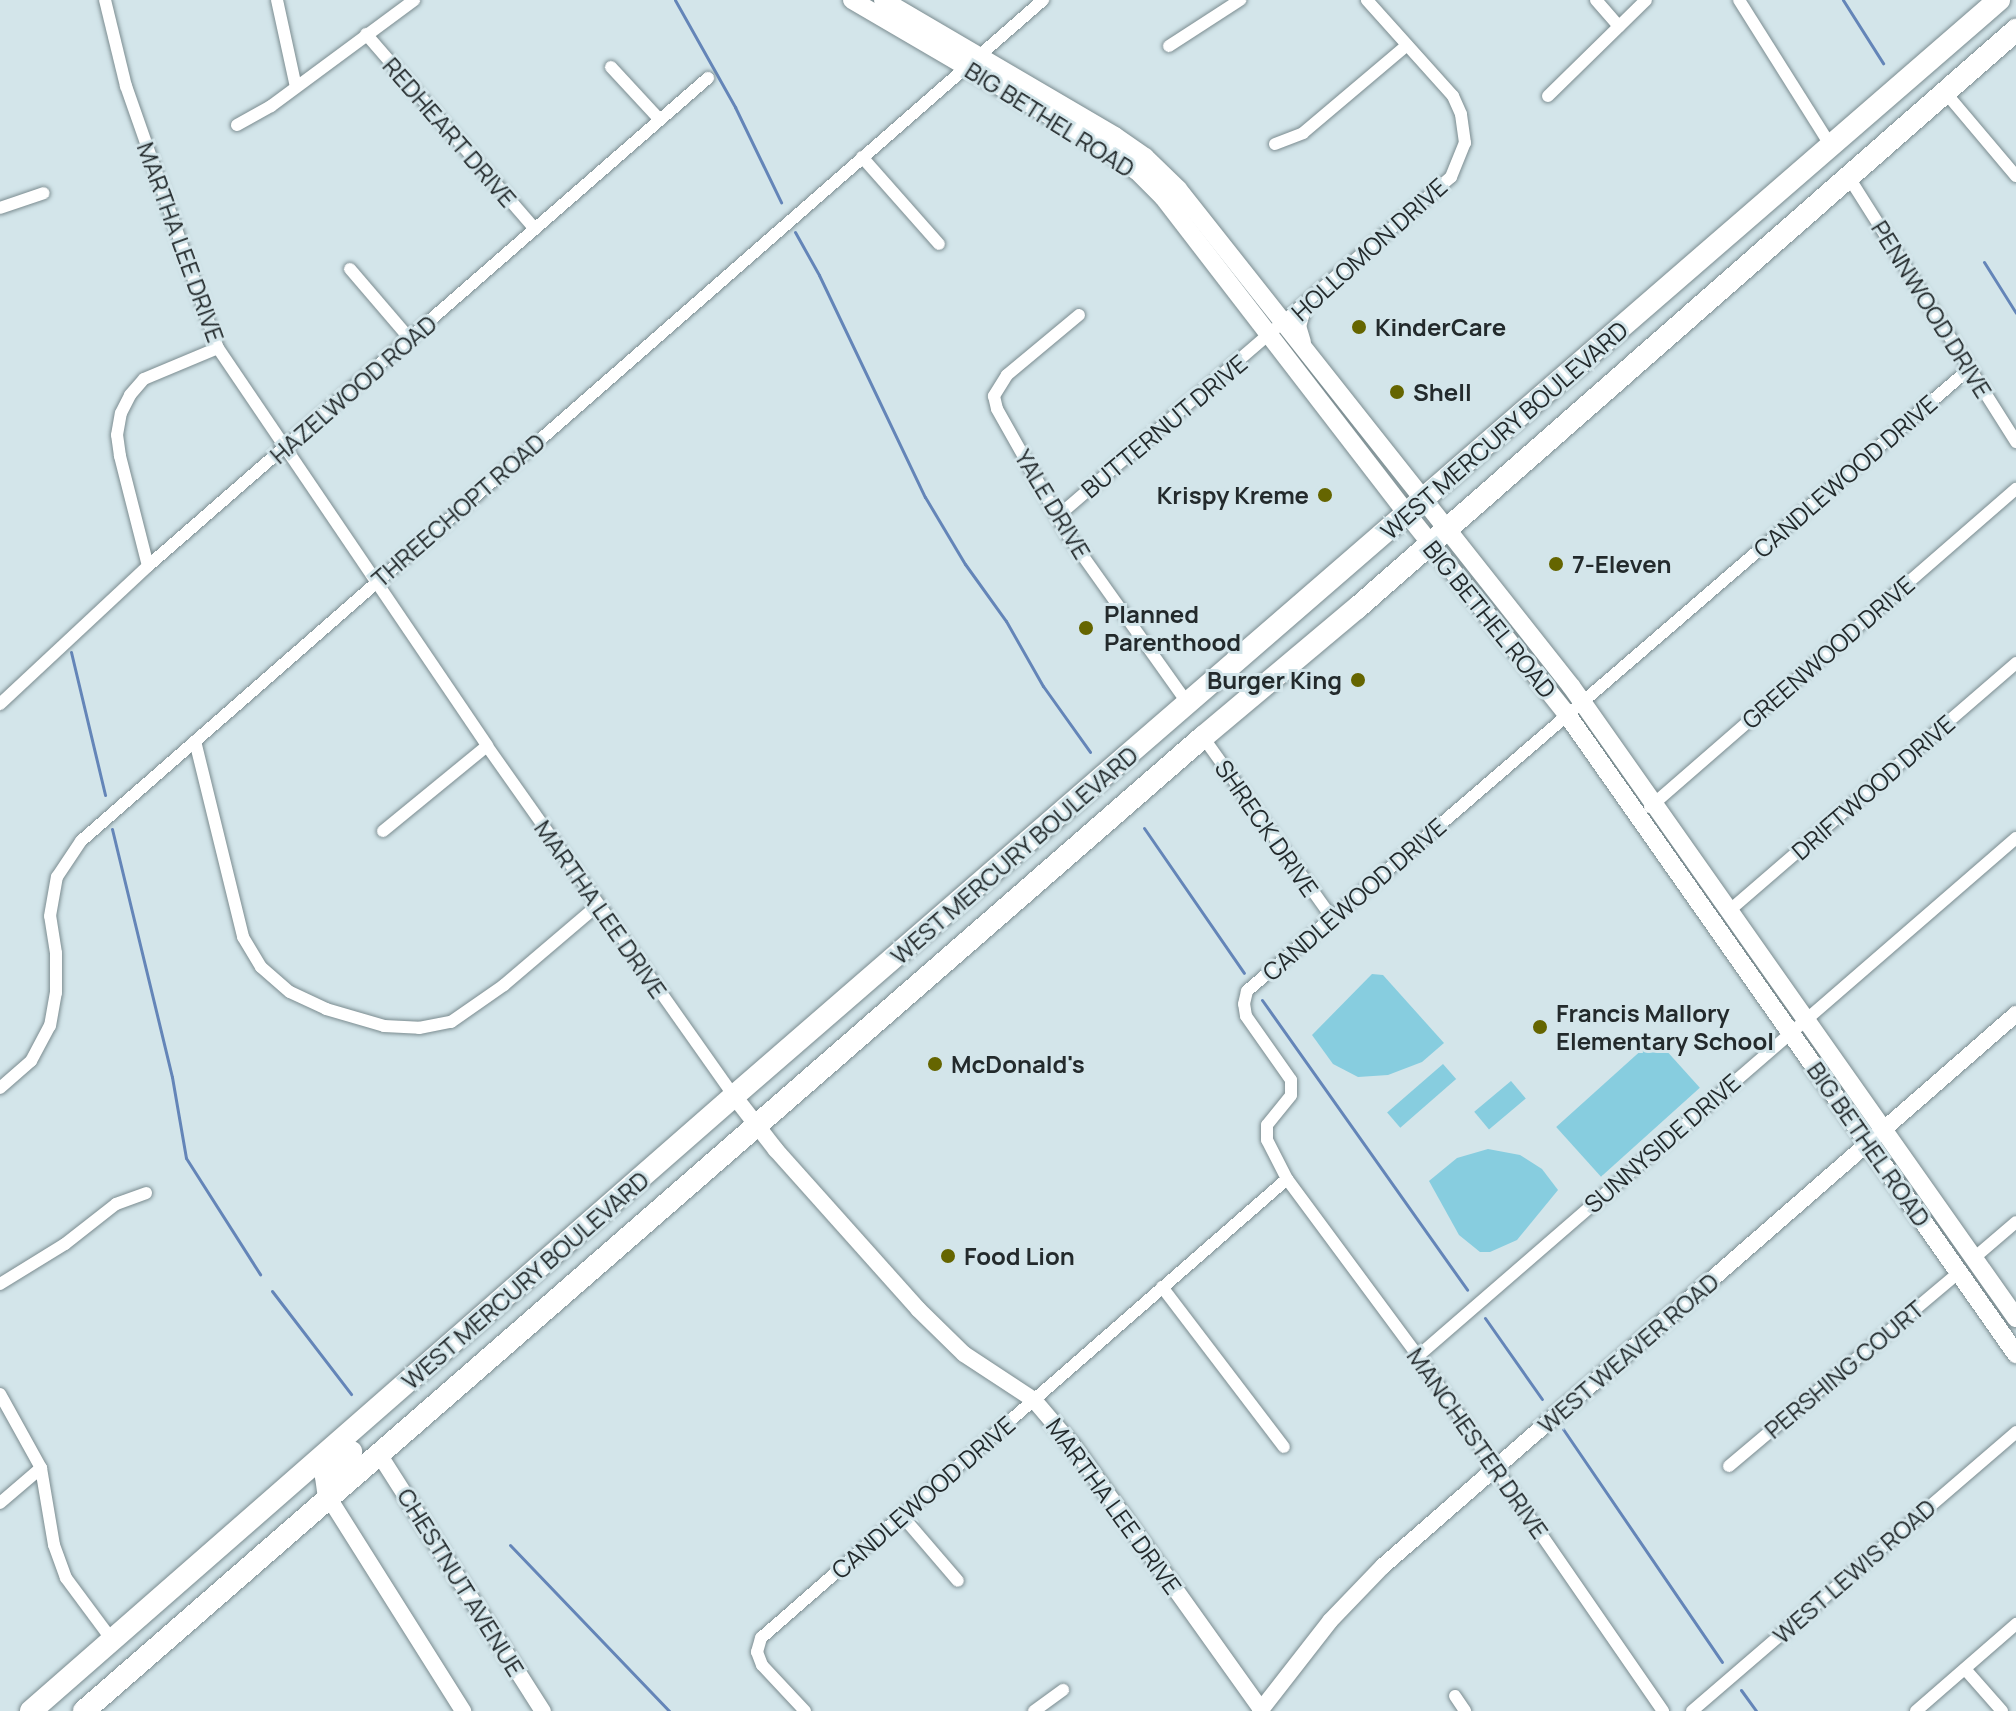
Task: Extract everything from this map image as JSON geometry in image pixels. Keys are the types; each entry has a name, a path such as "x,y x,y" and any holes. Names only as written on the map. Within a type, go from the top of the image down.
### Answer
{"highway":[{"name":"WEST MERCURY BOULEVARD","path":"31,1711 734,1096 1999,0"},
{"name":"WEST MERCURY BOULEVARD","path":"84,1711 1203,737 1439,536 2016,30"},
{"path":"329,1498 326,1476 367,1438 382,1406"},
{"path":"241,1574 270,1530 305,1497 296,1480"}],"main road":[{"name":"BIG BETHEL ROAD","path":"852,0 1115,136 1155,166 1188,201 1277,330 1416,507 1583,703 2016,1318"},
{"name":"BIG BETHEL ROAD","path":"883,0 972,61"},
{"path":"1302,309 1297,326 1308,355"},
{"name":"BIG BETHEL ROAD","path":"1277,330 1308,355 1416,507"},
{"name":"BIG BETHEL ROAD","path":"1439,536 2016,1354"}],"street":[{"name":"MARTHA LEE DRIVE","path":"105,0 126,86 218,348 284,450 598,905 757,1126 918,1309 964,1354 1034,1400 1074,1447 1261,1711"},
{"path":"277,0 296,87"},
{"path":"237,125 296,87 414,0"},
{"name":"THREECHOPT ROAD","path":"0,1088 31,1061 50,1026 56,980 50,916 57,877 81,841 1043,0"},
{"path":"1169,46 1240,0"},
{"name":"HOLLOMON DRIVE","path":"1277,330 1434,195 1451,177 1465,143 1461,114 1453,96 1367,0"},
{"path":"1596,0 1619,26"},
{"path":"1548,96 1646,0"},
{"path":"1739,0 1831,146"},
{"name":"REDHEART DRIVE","path":"366,34 535,229"},
{"path":"1275,144 1303,133 1407,45"},
{"path":"611,67 660,120"},
{"name":"HAZELWOOD ROAD","path":"0,704 148,566 708,78"},
{"path":"1945,92 2016,176"},
{"path":"862,157 939,244"},
{"name":"PENNWOOD DRIVE","path":"1848,176 2016,442"},
{"path":"0,208 44,193"},
{"path":"350,269 410,339"},
{"name":"YALE DRIVE","path":"1079,315 1007,375 994,396 997,409 1058,516 1188,704"},
{"name":"BUTTERNUT DRIVE","path":"1058,516 1277,330"},
{"path":"148,566 120,456 117,435 121,413 130,395 144,379 218,348"},
{"name":"CANDLEWOOD DRIVE","path":"797,1708 762,1665 757,1652 761,1638 1287,1179 1267,1140 1267,1125 1291,1095 1291,1080 1246,1016 1244,1004 1247,991 1969,369"},
{"name":"GREENWOOD DRIVE","path":"1639,816 2016,489"},
{"name":"DRIFTWOOD DRIVE","path":"1730,910 2016,663"},
{"name":"SHRECK DRIVE","path":"1203,737 1332,918"},
{"path":"195,741 243,937 261,967 281,984 326,1009 384,1026 419,1028 451,1022 504,985 598,905"},
{"path":"383,831 487,746"},
{"name":"SUNNYSIDE DRIVE","path":"1418,1356 2016,838"},
{"name":"WEST WEAVER ROAD","path":"1261,1711 1348,1600 2016,1014"},
{"name":"MANCHESTER DRIVE","path":"1287,1179 1418,1356 1663,1711"},
{"path":"0,1284 65,1244 116,1204 146,1193"},
{"path":"1974,1258 2016,1222"},
{"name":"PERSHING COURT","path":"1729,1466 1959,1272"},
{"path":"1162,1287 1284,1447"},
{"path":"0,1394 41,1468 61,1567 77,1597 112,1640"},
{"name":"WEST LEWIS ROAD","path":"1692,1711 2016,1432"},
{"name":"CHESTNUT AVENUE","path":"379,1454 543,1711"},
{"path":"0,1503 41,1468"},
{"path":"329,1498 463,1711"},
{"path":"903,1517 958,1581"},
{"path":"1916,1711 2016,1624"},
{"path":"1965,1669 2002,1711"},
{"path":"1034,1711 1063,1690"},
{"path":"1455,1696 1465,1711"}],"shaded area":[{"path":"1372,974 1383,975 1444,1043 1422,1062 1388,1075 1358,1077 1333,1064 1312,1035"},
{"path":"1655,1038 1700,1088 1601,1177 1556,1127"},
{"path":"1443,1064 1456,1079 1400,1128 1387,1113"},
{"path":"1511,1081 1526,1099 1489,1129 1474,1112"},
{"path":"1488,1149 1520,1155 1542,1169 1558,1190 1517,1240 1490,1252 1480,1252 1459,1235 1429,1181 1457,1158"}],"waterway":[{"path":"675,0 735,107 781,202"},
{"path":"1843,0 1883,63"},
{"path":"795,232 819,275 925,497 965,564 1006,621 1043,686 1090,752"},
{"path":"1984,262 2016,313"},
{"path":"71,652 105,795"},
{"path":"1144,828 1244,973"},
{"path":"112,829 172,1077 186,1158 260,1274"},
{"path":"1262,1000 1467,1290"},
{"path":"272,1291 351,1394"},
{"path":"1485,1318 1542,1399"},
{"path":"1563,1429 1722,1662"},
{"path":"510,1545 669,1711"},
{"path":"1741,1690 1756,1711"}],"place":[{"name":"KinderCare","path":"1359,327"},
{"name":"Shell","path":"1397,392"},
{"name":"Krispy Kreme","path":"1325,495"},
{"name":"7-Eleven","path":"1556,564"},
{"name":"Planned Parenthood","path":"1086,628"},
{"name":"Burger King","path":"1358,680"},
{"name":"Francis Mallory Elementary School","path":"1540,1027"},
{"name":"McDonald's","path":"935,1064"},
{"name":"Food Lion","path":"948,1256"}]}
